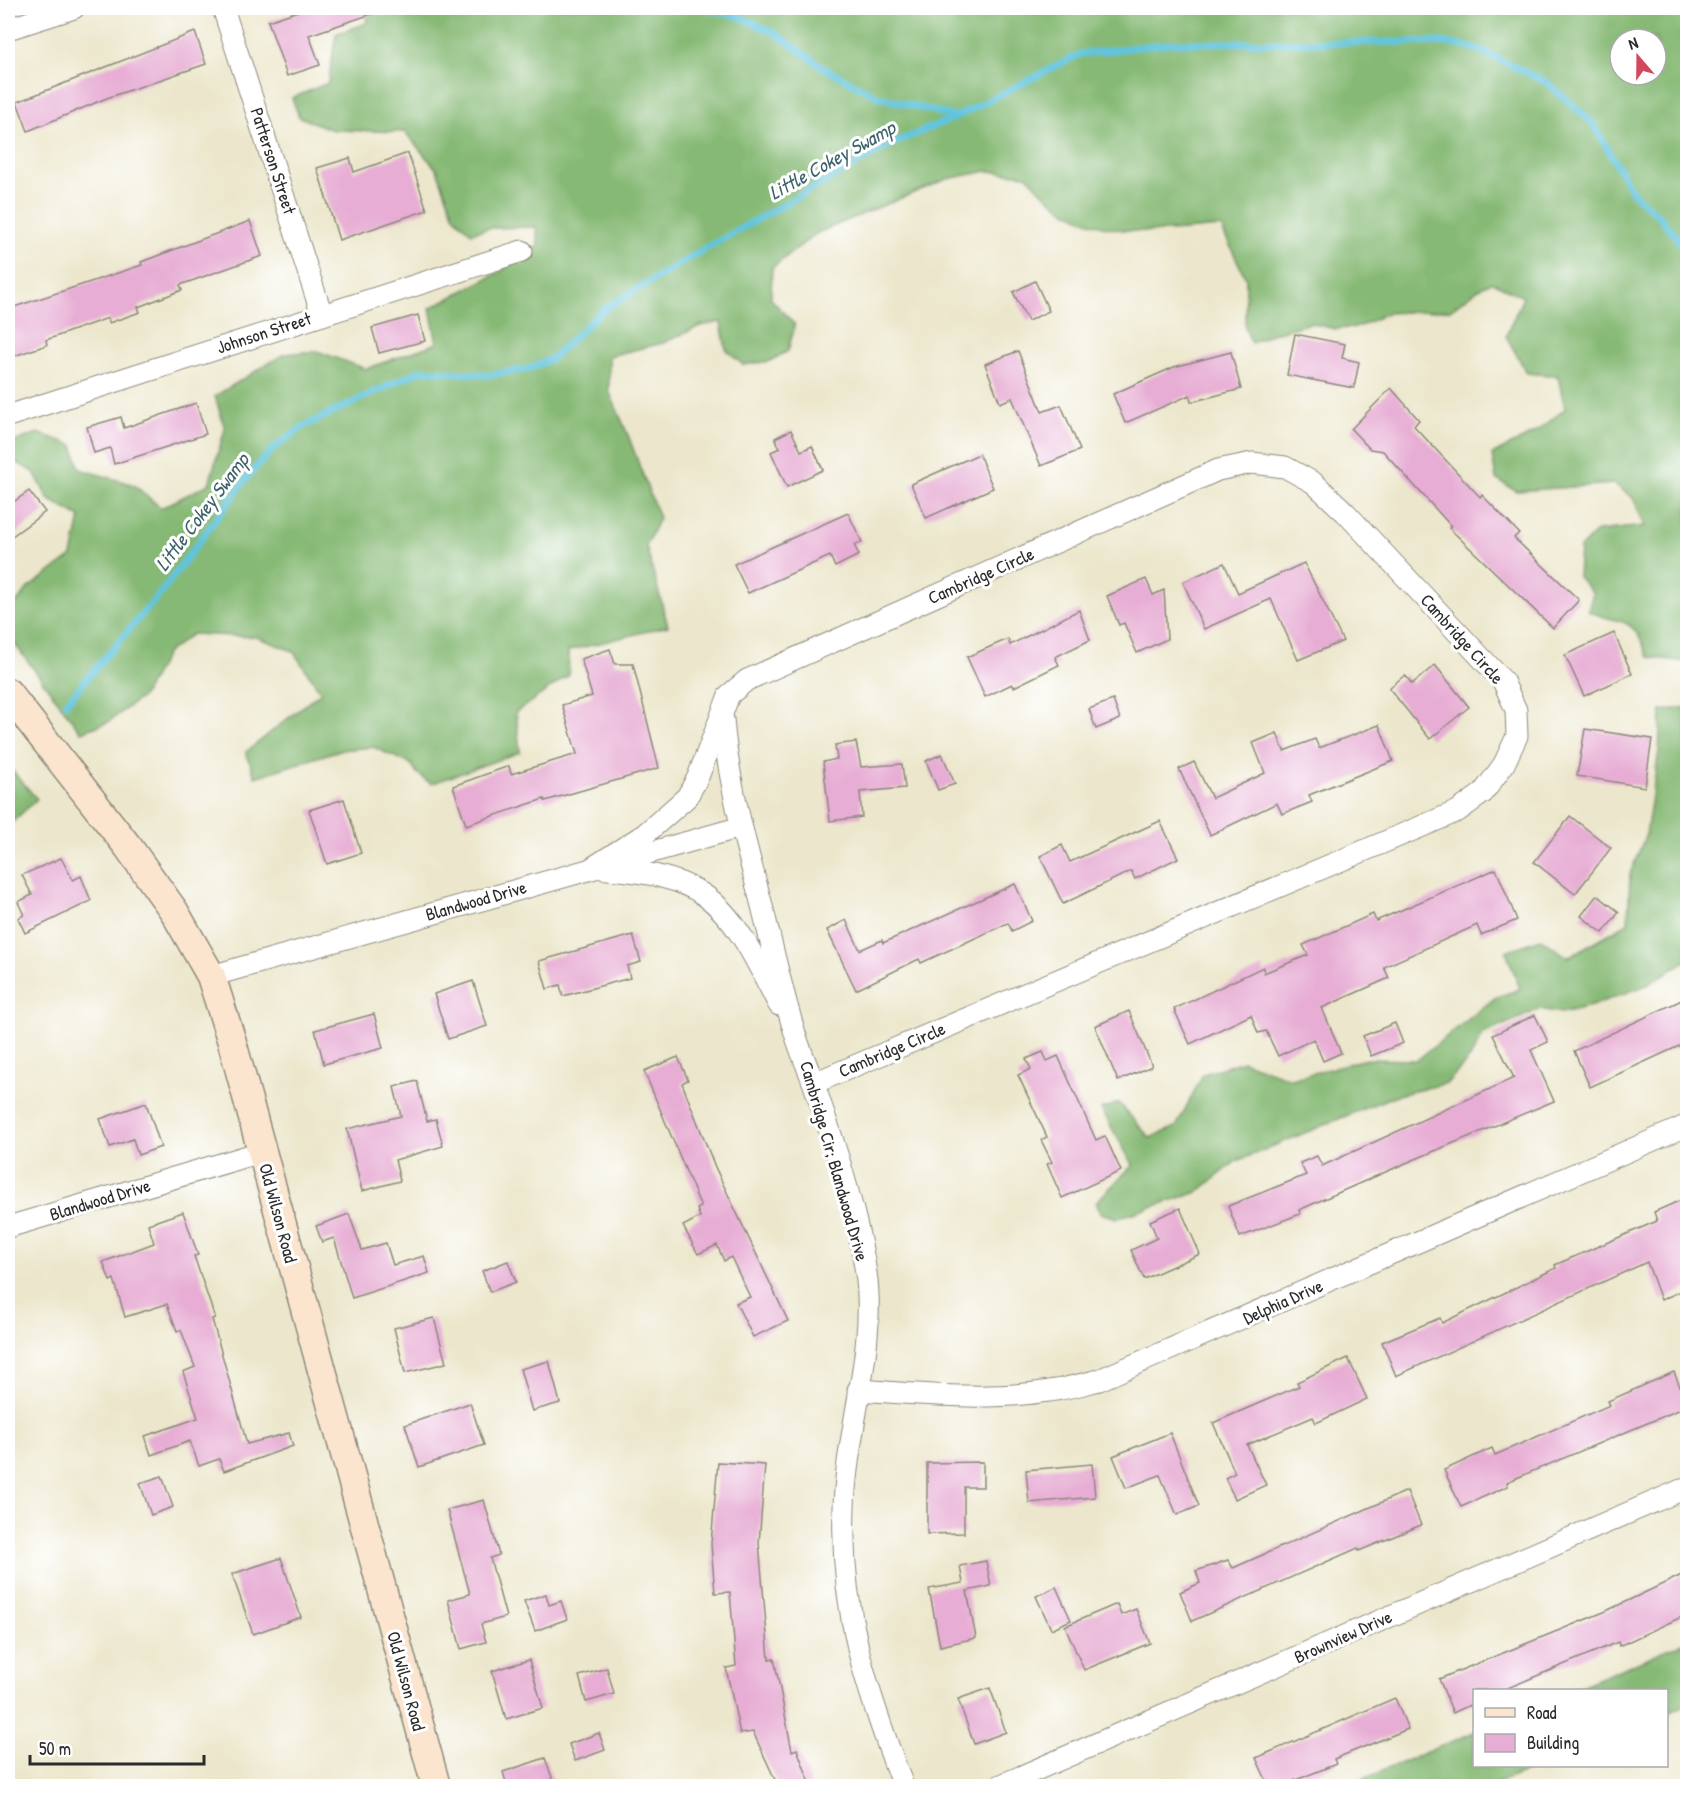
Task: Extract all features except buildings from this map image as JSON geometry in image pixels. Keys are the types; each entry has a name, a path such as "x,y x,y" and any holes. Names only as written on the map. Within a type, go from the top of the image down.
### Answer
{"street":[{"path":"8,29 74,8"},
{"name":"Patterson Street","path":"223,8 322,315"},
{"name":"Johnson Street","path":"8,416 522,250"},
{"name":"Cambridge Circle","path":"591,868 645,834 687,797 723,715 729,695 747,680 1218,470 1252,463 1285,468 1314,483 1345,512 1503,681 1516,710 1517,736 1504,764 1484,793 1458,811 814,1083"},
{"name":"Old Wilson Road","path":"8,693 129,848 174,911 212,976 436,1786"},
{"name":"Cambridge Cir; Blandwood Drive","path":"723,715 725,744 741,827 794,1032 814,1083 854,1215 866,1274 870,1316 858,1390 844,1508 848,1592 858,1655 870,1699 903,1786"},
{"name":"Blandwood Drive","path":"212,976 741,827"},
{"path":"591,868 654,874 704,894 736,929 794,1032"},
{"name":"Delphia Drive","path":"858,1390 939,1396 996,1395 1049,1391 1099,1380 1688,1125"},
{"name":"Blandwood Drive","path":"8,1227 261,1152"},
{"name":"Brownview Drive","path":"999,1786 1688,1487"}],"green space":[{"path":"364,8 1687,8 1687,662 1648,657 1637,633 1626,623 1588,611 1593,593 1578,577 1580,548 1597,531 1645,526 1633,498 1614,484 1516,491 1496,479 1492,455 1536,432 1565,409 1558,376 1527,373 1506,336 1523,297 1492,282 1450,310 1387,313 1359,327 1335,329 1310,323 1274,333 1251,343 1245,327 1246,279 1221,227 1155,231 1112,228 1071,214 1049,198 1026,175 988,171 947,179 817,233 772,268 771,299 795,325 788,351 770,361 743,365 726,349 721,322 700,326 663,343 609,356 609,391 659,518 646,546 668,626 568,651 569,675 516,712 520,752 431,784 417,773 411,764 373,747 340,750 255,777 246,752 321,692 293,651 256,637 192,634 167,653 143,696 108,722 81,732 8,635 8,614 28,588 72,556 80,517 48,499 34,472 10,459 8,444 38,433 73,445 80,469 134,485 161,508 209,484 225,429 215,396 284,354 317,351 366,369 437,343 430,308 498,273 538,246 536,227 489,228 471,233 454,216 437,170 405,132 333,130 299,117 292,98 328,83 336,34 367,23"},
{"path":"1687,707 1687,960 1647,985 1591,1006 1561,1013 1540,1009 1483,1034 1470,1058 1447,1083 1394,1096 1235,1162 1198,1192 1117,1218 1100,1213 1096,1202 1133,1165 1101,1109 1119,1103 1150,1138 1176,1127 1203,1074 1243,1061 1291,1079 1366,1059 1417,1060 1495,998 1520,989 1506,951 1541,939 1568,957 1628,923 1630,874 1646,834 1659,751 1661,711"},
{"path":"8,766 37,799 8,826"},
{"path":"1687,1641 1687,1704 1668,1713 1668,1689 1574,1689"},
{"path":"1473,1732 1473,1767 1538,1767 1490,1786 1347,1786"}],"waterway":[{"path":"705,8 740,17 775,33 824,68 879,97 956,117"},
{"name":"Little Cokey Swamp","path":"66,703 163,590 248,476 274,448 304,426 421,370 488,375 529,369 551,359 603,310 706,248 894,143 956,117 1080,54 1171,43 1441,42 1477,49 1546,82 1592,122 1633,193 1660,217 1677,238 1688,259"}]}
